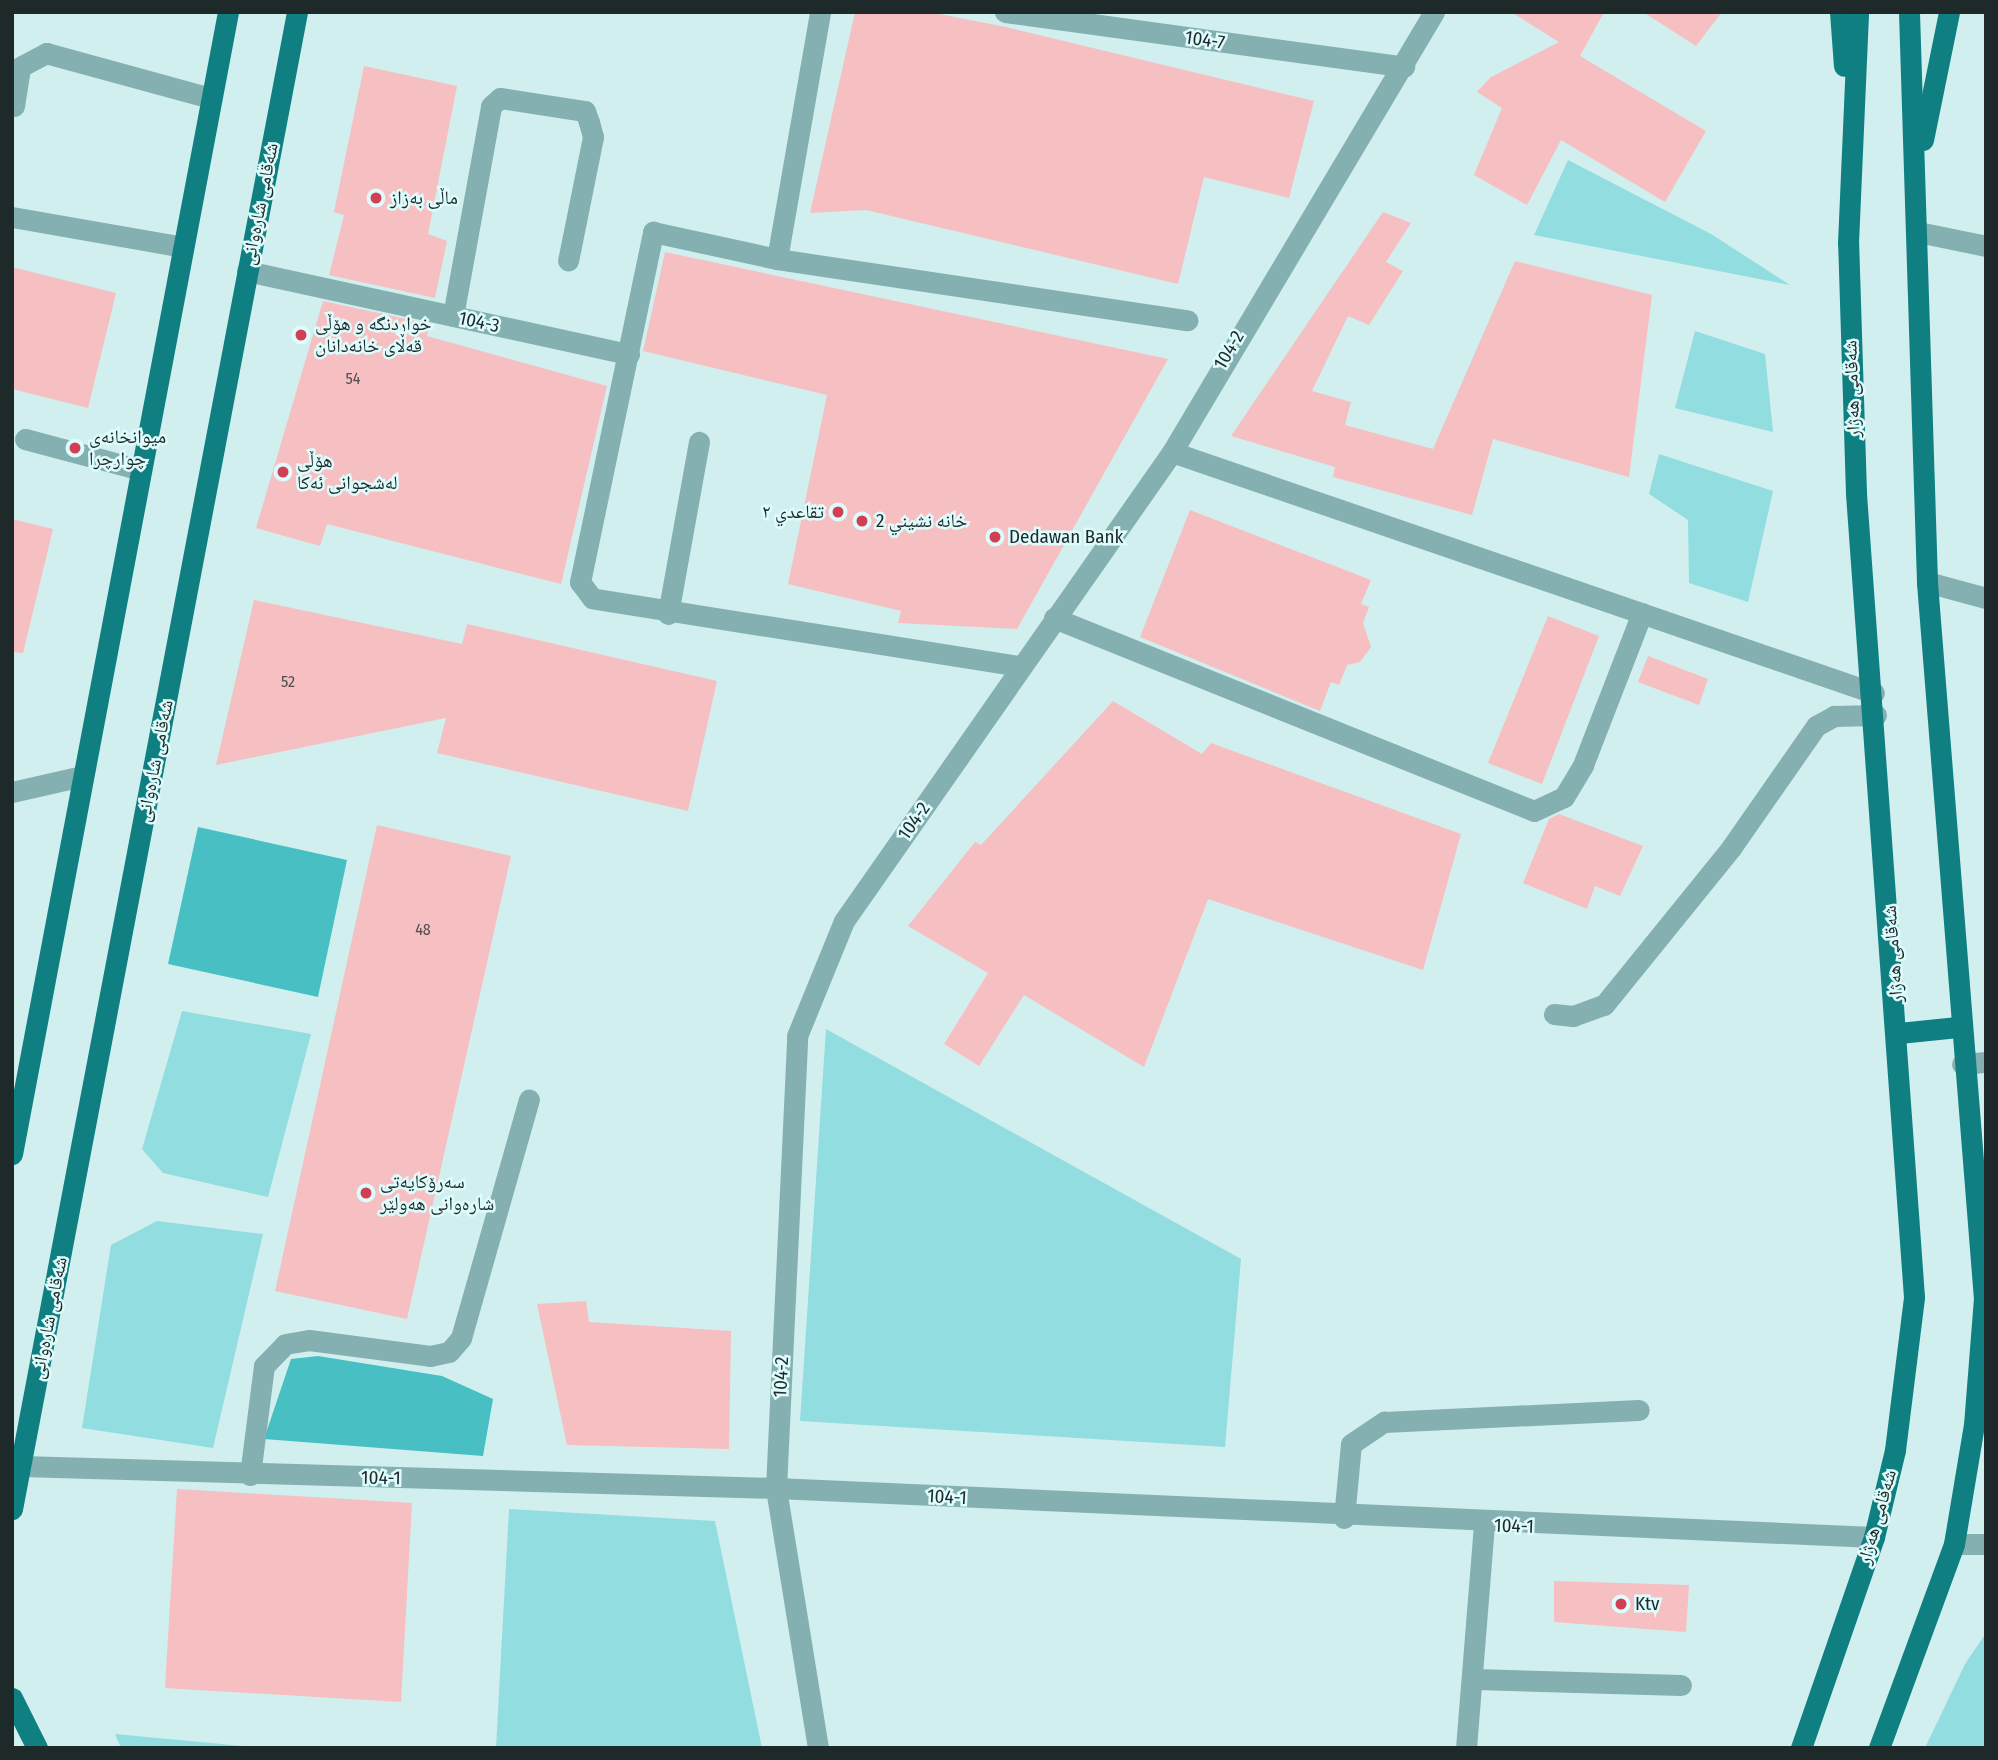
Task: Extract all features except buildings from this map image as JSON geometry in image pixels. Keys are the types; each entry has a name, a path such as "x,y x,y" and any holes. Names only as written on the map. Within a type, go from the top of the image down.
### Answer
{"main road":[{"path":"212,93 220,12"},
{"path":"12,1154 179,246 228,12"},
{"name":"شەقامی شارەوانی","path":"12,1509 297,12"},
{"name":"شەقامی هەژار","path":"1840,12 1851,146"},
{"name":"شەقامی هەژار","path":"1801,1748 1874,1537 1895,1450 1913,1297 1899,1032 1856,493 1851,146 1858,12"},
{"path":"1879,1748 1954,1544 1974,1425 1985,1299 1958,1027 1927,582 1917,162 1909,12"},
{"path":"1917,162 1949,12"},
{"path":"1899,1032 1958,1027"},
{"path":"12,1698 37,1748"}],"street":[{"path":"777,259 820,12"},
{"name":"104-7","path":"1005,12 1404,67"},
{"name":"104-2","path":"818,1748 776,1488 796,1036 844,921 1019,666 1172,452 1404,67 1434,12"},
{"path":"14,106 20,67 46,53 212,93"},
{"path":"453,316 491,106 500,98 585,111 593,137 568,261"},
{"path":"12,217 179,246"},
{"path":"1019,666 667,614 592,598 580,582 653,232 777,259 1186,320"},
{"path":"1918,232 1986,246"},
{"name":"104-3","path":"247,271 629,354"},
{"path":"25,439 138,469"},
{"path":"667,614 699,442"},
{"path":"1172,452 1874,693"},
{"path":"1927,582 1986,598"},
{"path":"1054,618 1534,811 1564,797 1583,765 1642,613"},
{"path":"1554,1014 1573,1016 1604,1005 1731,848 1816,726 1834,716 1875,715"},
{"path":"12,792 82,776"},
{"path":"1962,1064 1986,1062"},
{"path":"250,1475 264,1366 285,1344 309,1340 430,1356 450,1352 461,1338 529,1100"},
{"path":"1344,1518 1351,1444 1384,1422 1639,1410"},
{"name":"104-1","path":"21,1466 250,1475 776,1488 1484,1525 1874,1537"},
{"path":"1466,1748 1475,1679 1484,1525"},
{"path":"1954,1544 1986,1544"},
{"path":"1475,1679 1681,1685"}],"shaded area":[{"path":"1568,160 1711,234 1790,285 1534,235"},
{"path":"1695,331 1765,354 1773,432 1675,408"},
{"path":"1659,454 1773,491 1748,602 1689,583 1688,520 1649,494"},
{"path":"198,827 347,860 318,997 168,964"},
{"path":"182,1011 311,1034 268,1197 163,1173 142,1149"},
{"path":"826,1029 1241,1259 1225,1447 800,1421"},
{"path":"157,1221 263,1234 213,1448 82,1428 111,1245"},
{"path":"318,1356 442,1376 493,1399 483,1456 264,1439 291,1359"},
{"path":"509,1509 715,1521 762,1748 496,1748"},
{"path":"1986,1633 1986,1748 1925,1748 1965,1664"},
{"path":"115,1734 264,1748 121,1748"}],"place":[{"name":"ماڵی بەزاز","path":"376,198"},
{"name":"خواردنگە و هۆڵی قەڵای خانەدانان","path":"301,335"},
{"name":"میوانخانەی چوارچرا","path":"75,448"},
{"name":"هۆڵی لەشجوانی ئەکا","path":"283,472"},
{"name":"تقاعدي ٢","path":"838,512"},
{"name":"خانه نشيني 2","path":"862,521"},
{"name":"Dedawan Bank","path":"995,537"},
{"name":"سەرۆکایەتی شارەوانی هەولێر","path":"366,1193"},
{"name":"Ktv","path":"1621,1604"}]}
